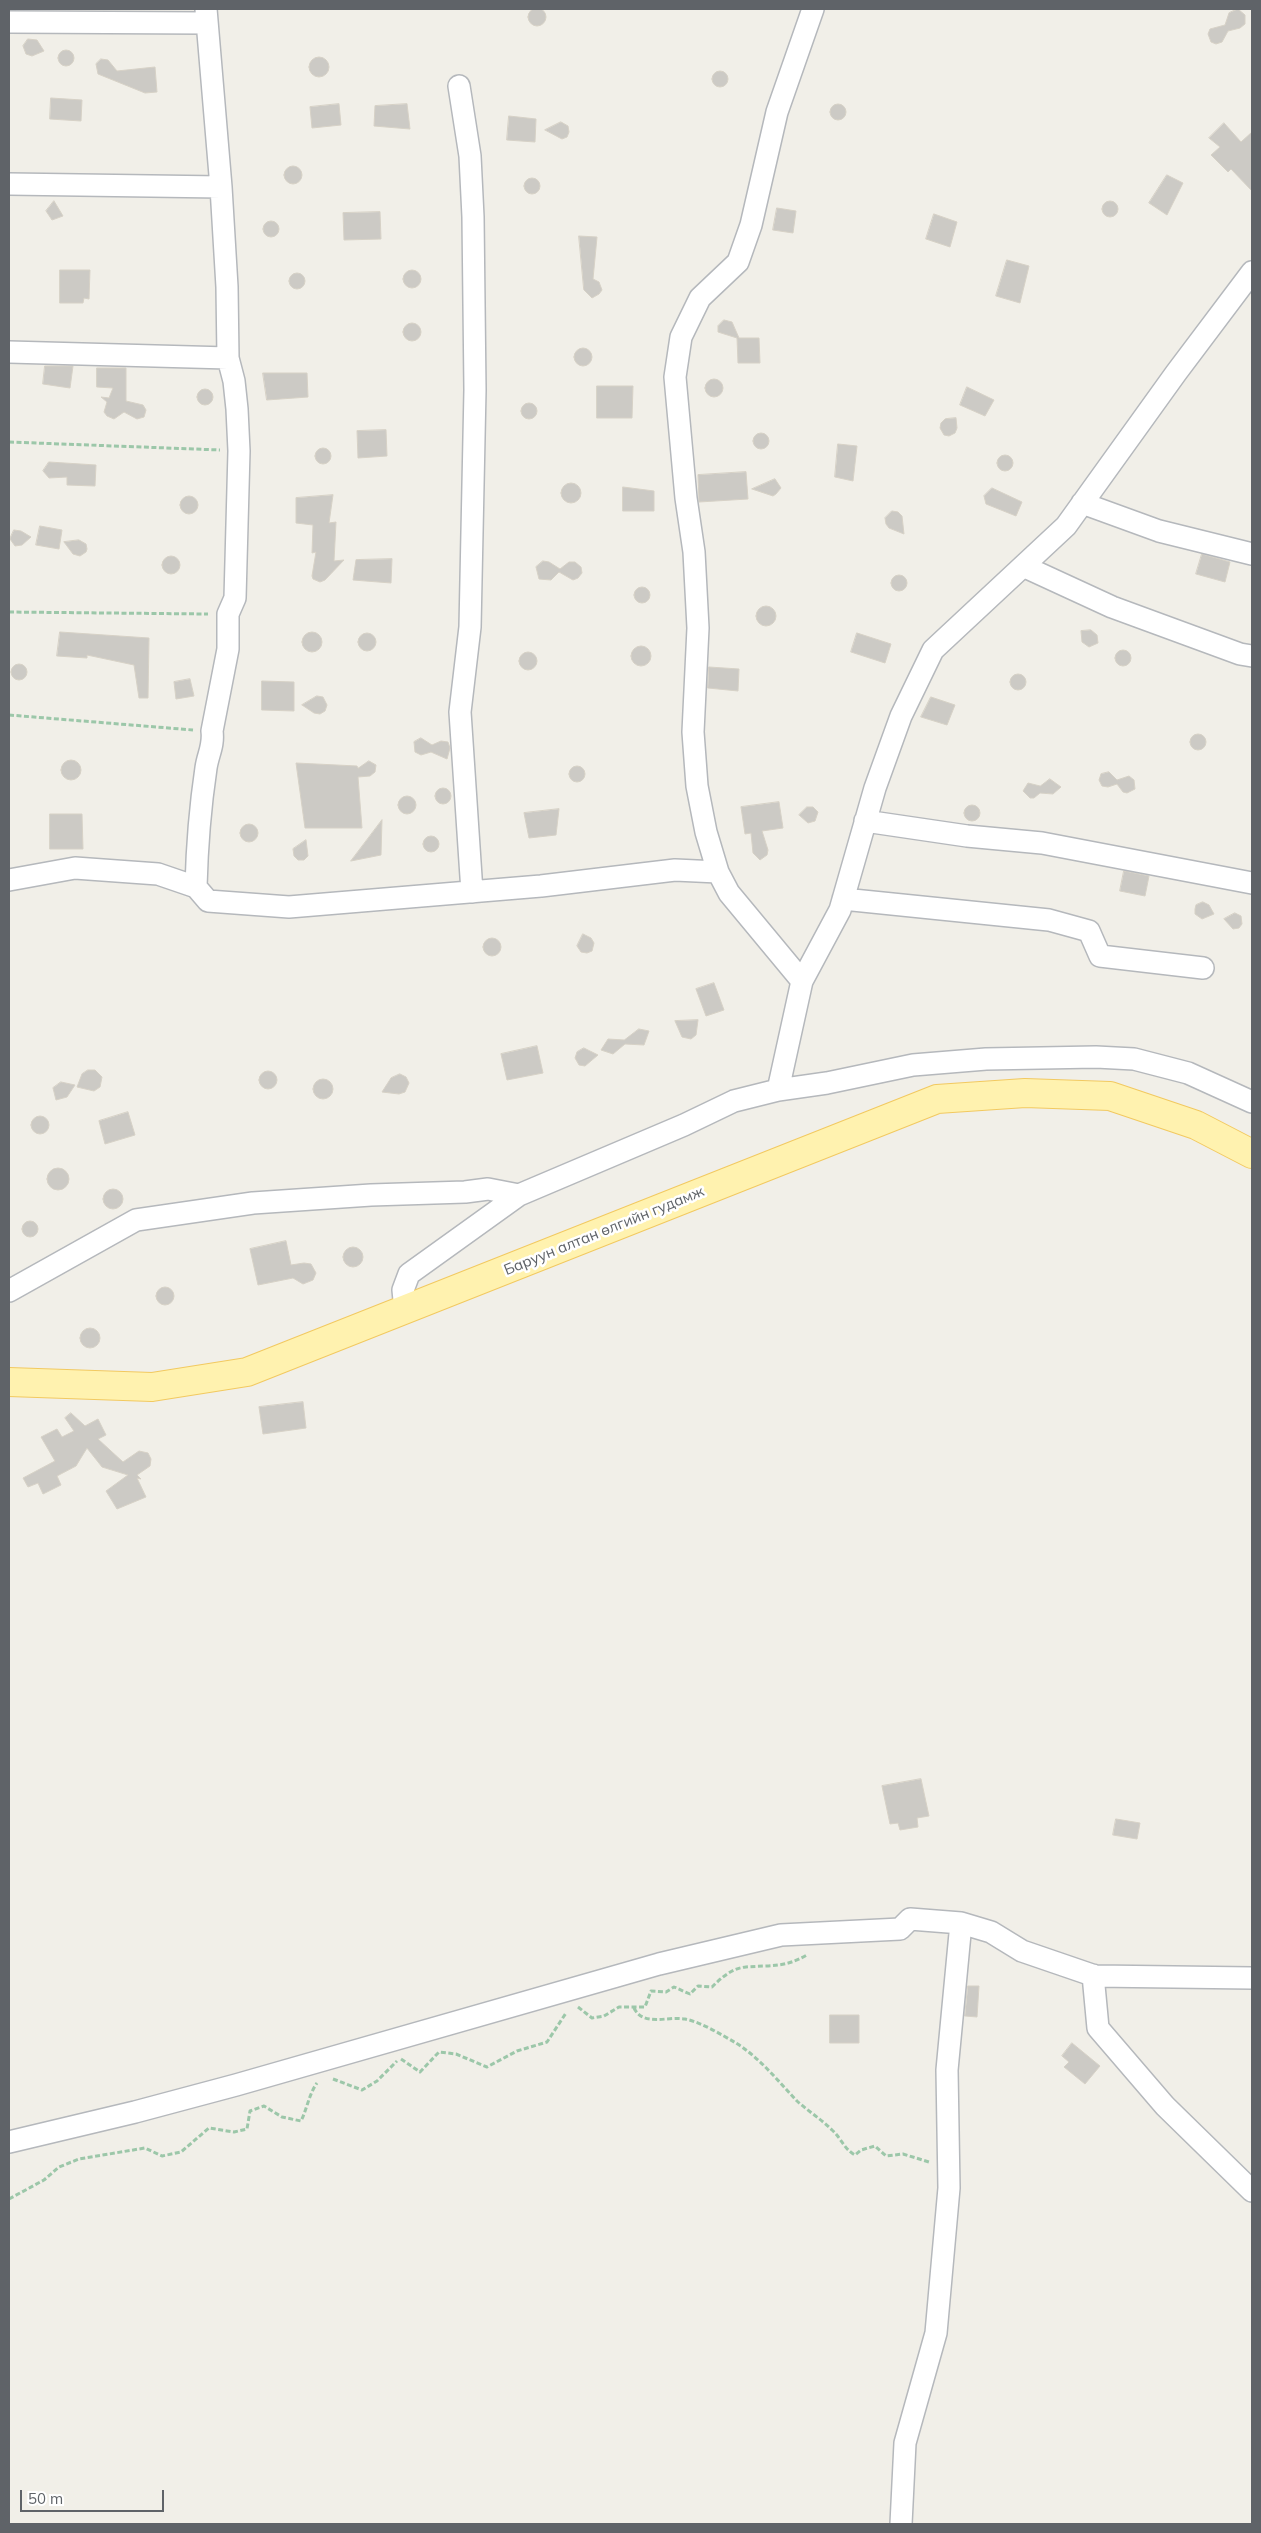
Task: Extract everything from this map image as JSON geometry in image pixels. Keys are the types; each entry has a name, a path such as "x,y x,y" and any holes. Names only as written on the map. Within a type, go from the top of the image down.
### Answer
{"main road":[{"name":"Баруун алтан өлгийн гудамж","path":"9,1382 152,1387 247,1372 937,1099 1025,1092 1110,1096 1196,1125 1252,1154"}],"street":[{"path":"802,981 728,893 718,872 706,832 697,786 693,732 698,628 694,552 686,498 675,377 681,337 700,298 738,262 751,225 777,112 813,9"},
{"path":"9,22 206,16 221,187 227,287 228,358 234,381 239,450 235,598 228,614 228,649 212,731 214,744 206,766 197,849 196,887"},
{"path":"459,86 470,156 473,217 475,390 470,627 460,712 472,892"},
{"path":"9,184 221,187"},
{"path":"778,1090 802,981 840,910 875,788 901,716 933,650 1066,526 1252,272"},
{"path":"9,352 228,358"},
{"path":"1082,503 1159,531 1252,554"},
{"path":"1023,566 1112,607 1240,654 1252,656"},
{"path":"865,821 967,836 1042,843 1252,883"},
{"path":"9,880 75,868 158,874 196,887 208,902 289,907 472,892 675,870 718,872"},
{"path":"843,899 1049,920 1089,931 1100,956 1203,968"},
{"path":"404,1310 403,1290 409,1274 519,1195 734,1101 778,1090 827,1083 914,1065 986,1059 1096,1057 1134,1058 1188,1073 1252,1102"},
{"path":"9,1291 136,1220 253,1204 371,1195 465,1192 488,1189 519,1195"},
{"path":"9,2142 135,2112 659,1964 781,1935 900,1929 910,1919 961,1923 991,1932 1022,1951 1093,1975 1252,1978"},
{"path":"901,2524 904,2443 936,2333 949,2170 947,2070 961,1923"},
{"path":"1093,1975 1098,2028 1165,2106 1252,2191"}],"path":[{"path":"9,442 239,450"},
{"path":"9,612 228,614"},
{"path":"9,715 212,731"},
{"path":"330,2078 362,2090 377,2081 400,2058 420,2072 439,2052 456,2054 487,2067 517,2051 546,2042 566,2013 576,2006 592,2018 604,2016 619,2007 644,2007 651,1991 666,1992 674,1988 690,1994 698,1986 712,1987 724,1975 745,1967 772,1967 792,1964 815,1952"},
{"path":"634,2008 637,2015 646,2020 670,2017 686,2019 702,2024 737,2044 770,2071 811,2114 832,2129 848,2151 855,2154 860,2150 875,2146 886,2156 909,2155 949,2170"},
{"path":"9,2199 44,2180 59,2168 79,2159 145,2148 162,2156 181,2152 209,2128 234,2132 247,2129 250,2111 264,2106 282,2117 301,2121 309,2105 312,2091 320,2078"}],"building":[{"path":"537,8 543,11 546,17 543,23 537,26 531,23 528,17 531,11"},
{"path":"1238,9 1245,15 1245,24 1240,28 1228,31 1222,42 1216,44 1211,42 1208,34 1210,29 1225,25 1229,13"},
{"path":"28,39 37,40 44,51 32,56 26,54 23,46"},
{"path":"63,50 69,50 74,55 72,64 63,66 58,61 58,55"},
{"path":"319,57 326,60 329,67 326,74 319,77 312,74 309,67 312,60"},
{"path":"101,59 108,60 117,71 155,67 157,92 145,93 98,74 96,64"},
{"path":"720,71 726,73 728,79 726,85 720,87 714,85 712,79 714,73"},
{"path":"51,98 82,100 81,121 50,119"},
{"path":"339,104 341,125 312,128 310,107"},
{"path":"407,104 410,129 374,126 375,106"},
{"path":"835,104 841,104 846,109 844,118 835,120 830,115 830,109"},
{"path":"509,116 536,119 535,142 507,140"},
{"path":"561,122 568,126 569,132 567,137 562,139 545,130"},
{"path":"1224,123 1241,142 1252,132 1252,191 1231,169 1228,172 1211,155 1220,147 1209,138"},
{"path":"293,166 299,169 302,175 299,181 293,184 287,181 284,175 287,169"},
{"path":"1167,175 1183,183 1167,215 1149,203"},
{"path":"532,178 538,180 540,186 538,192 532,194 526,192 524,186 526,180"},
{"path":"54,201 63,216 52,220 46,211"},
{"path":"1110,201 1116,203 1118,209 1116,215 1110,217 1104,215 1102,209 1104,203"},
{"path":"777,208 796,211 793,233 773,230"},
{"path":"380,212 381,239 344,240 343,213"},
{"path":"934,214 957,222 950,247 926,239"},
{"path":"268,221 274,221 279,226 277,235 268,237 263,232 263,226"},
{"path":"579,236 597,237 593,279 599,282 602,290 592,298 584,290"},
{"path":"1007,260 1029,266 1020,303 996,296"},
{"path":"60,270 90,270 89,299 84,298 83,303 60,303"},
{"path":"412,270 420,275 421,279 416,287 412,288 404,283 403,279 408,271"},
{"path":"297,273 303,275 305,281 303,287 297,289 291,287 289,281 291,275"},
{"path":"724,320 732,322 739,338 759,338 760,363 738,363 737,338 718,332 718,326"},
{"path":"412,323 418,326 421,332 418,338 412,341 406,338 403,332 406,326"},
{"path":"583,348 589,351 592,357 589,363 583,366 577,363 574,357 577,351"},
{"path":"45,366 73,366 70,388 43,384"},
{"path":"97,368 126,368 126,401 143,405 146,410 144,417 137,419 124,412 114,419 107,416 104,412 107,402 101,397 109,398 113,388 97,387"},
{"path":"263,373 307,373 308,397 267,400"},
{"path":"714,379 720,382 723,388 720,394 714,397 708,394 705,388 708,382"},
{"path":"597,386 633,386 632,418 597,418"},
{"path":"967,387 994,400 985,416 960,405"},
{"path":"205,389 211,391 213,397 211,403 205,405 199,403 197,397 199,391"},
{"path":"529,403 537,411 529,419 521,411"},
{"path":"956,418 957,428 955,433 949,436 944,435 940,428 941,423 945,419"},
{"path":"386,430 387,456 358,458 357,431"},
{"path":"761,433 767,435 769,441 767,447 761,449 755,447 753,441 755,435"},
{"path":"838,444 857,446 853,481 835,477"},
{"path":"320,448 326,448 331,453 329,462 320,464 315,459 315,453"},
{"path":"1002,455 1008,455 1013,460 1011,469 1002,471 997,466 997,460"},
{"path":"49,462 96,465 95,486 67,485 67,477 49,478 43,471"},
{"path":"746,472 748,499 699,502 698,475"},
{"path":"775,479 781,488 773,496 752,489"},
{"path":"571,483 578,486 581,493 578,500 571,503 564,500 561,493 564,486"},
{"path":"623,487 654,491 654,511 623,511"},
{"path":"992,488 1022,502 1016,516 986,504 984,496"},
{"path":"333,495 329,523 336,522 334,561 344,560 325,580 320,582 313,579 312,576 316,552 312,553 313,525 296,523 296,498"},
{"path":"189,496 195,499 198,505 195,511 189,514 183,511 180,505 183,499"},
{"path":"892,511 898,512 902,516 904,534 889,528 886,524 885,518"},
{"path":"40,526 62,530 59,549 36,545"},
{"path":"14,530 21,531 31,537 22,545 15,546 10,539"},
{"path":"79,540 86,544 87,549 80,556 73,554 64,542"},
{"path":"1202,554 1230,562 1225,582 1196,574"},
{"path":"171,556 177,559 180,565 177,571 171,574 165,571 162,565 165,559"},
{"path":"392,559 391,583 353,580 356,560"},
{"path":"543,561 549,562 560,569 569,562 575,562 581,567 582,573 573,580 559,572 551,580 539,579 536,567"},
{"path":"896,575 902,575 907,580 905,589 896,591 891,586 891,580"},
{"path":"642,587 648,589 650,595 648,601 642,603 636,601 634,595 636,589"},
{"path":"766,606 773,609 776,616 773,623 766,626 759,623 756,616 759,609"},
{"path":"1091,630 1097,635 1098,643 1089,647 1082,642 1081,631"},
{"path":"60,632 149,638 148,698 139,698 134,665 87,655 87,658 57,656"},
{"path":"312,632 319,635 322,642 319,649 312,652 305,649 302,642 305,635"},
{"path":"367,633 373,636 376,642 373,648 367,651 361,648 358,642 361,636"},
{"path":"857,633 891,644 885,663 851,652"},
{"path":"641,646 648,649 651,656 648,663 641,666 634,663 631,656 634,649"},
{"path":"1123,650 1129,652 1131,658 1129,664 1123,666 1117,664 1115,658 1117,652"},
{"path":"528,652 534,655 537,661 534,667 528,670 522,667 519,661 522,655"},
{"path":"19,664 25,666 27,672 25,678 19,680 13,678 11,672 13,666"},
{"path":"709,667 739,669 738,691 708,688"},
{"path":"1018,674 1026,682 1018,690 1010,682"},
{"path":"190,679 194,696 176,699 174,682"},
{"path":"262,681 294,682 294,711 262,710"},
{"path":"317,696 323,697 327,705 325,711 320,714 314,713 302,705"},
{"path":"931,697 955,705 947,725 921,717"},
{"path":"1195,734 1201,734 1206,739 1204,748 1195,750 1190,745 1190,739"},
{"path":"421,738 432,745 441,741 448,742 450,748 447,759 431,752 421,755 415,752 414,742"},
{"path":"71,760 78,763 81,770 78,777 71,780 64,777 61,770 64,763"},
{"path":"369,761 376,765 375,772 370,776 358,777 362,828 305,828 296,763 357,766 358,768"},
{"path":"577,766 585,774 577,782 569,774"},
{"path":"1109,772 1117,780 1129,776 1134,780 1135,789 1127,793 1123,792 1117,784 1108,787 1102,786 1099,780 1101,774"},
{"path":"1050,779 1061,787 1053,794 1040,793 1034,798 1030,798 1023,791 1028,783 1040,786"},
{"path":"443,788 449,790 451,796 449,802 443,804 437,802 435,796 437,790"},
{"path":"407,796 413,799 416,805 413,811 407,814 401,811 398,805 401,799"},
{"path":"779,802 783,828 762,831 768,850 767,855 760,860 753,853 751,833 745,834 741,807"},
{"path":"972,805 978,807 980,813 978,819 972,821 966,819 964,813 966,807"},
{"path":"807,807 813,807 818,812 815,821 808,823 799,815"},
{"path":"559,809 556,835 529,838 524,813"},
{"path":"50,814 82,814 83,849 50,849"},
{"path":"382,820 381,855 351,861"},
{"path":"249,824 255,827 258,833 255,839 249,842 243,839 240,833 243,827"},
{"path":"431,836 437,838 439,844 437,850 431,852 425,850 423,844 425,838"},
{"path":"306,840 308,856 304,860 298,860 294,856 293,849"},
{"path":"1124,871 1149,876 1145,896 1120,891"},
{"path":"1203,902 1209,905 1214,914 1202,919 1195,914 1195,909 1196,905"},
{"path":"1235,913 1241,916 1242,924 1239,928 1233,929 1224,919"},
{"path":"583,934 591,938 594,943 592,951 587,953 581,952 577,946"},
{"path":"492,938 498,941 501,947 498,953 492,956 486,953 483,947 486,941"},
{"path":"714,983 724,1010 706,1016 696,989"},
{"path":"698,1020 696,1035 691,1039 682,1037 675,1021"},
{"path":"639,1029 649,1031 644,1045 625,1044 613,1054 601,1050 608,1039 624,1040"},
{"path":"537,1046 543,1073 507,1080 501,1054"},
{"path":"584,1048 598,1055 585,1066 579,1065 575,1058 577,1052"},
{"path":"88,1070 95,1070 102,1077 100,1087 94,1091 77,1087 82,1074"},
{"path":"268,1071 274,1074 277,1080 274,1086 268,1089 262,1086 259,1080 262,1074"},
{"path":"400,1074 406,1077 409,1083 405,1092 399,1094 382,1092 391,1078"},
{"path":"323,1079 330,1082 333,1089 330,1096 323,1099 316,1096 313,1089 316,1082"},
{"path":"61,1082 75,1085 67,1097 56,1100 53,1088"},
{"path":"128,1112 135,1135 105,1144 99,1121"},
{"path":"36,1116 44,1116 49,1121 47,1132 36,1134 31,1129 31,1121"},
{"path":"58,1168 66,1171 69,1179 66,1187 58,1190 50,1187 47,1179 50,1171"},
{"path":"113,1189 120,1192 123,1199 120,1206 113,1209 106,1206 103,1199 106,1192"},
{"path":"27,1221 33,1221 38,1226 36,1235 27,1237 22,1232 22,1226"},
{"path":"286,1241 291,1265 311,1264 316,1273 313,1280 303,1284 293,1278 258,1285 250,1249"},
{"path":"353,1247 360,1250 363,1257 360,1264 353,1267 346,1264 343,1257 346,1250"},
{"path":"165,1287 171,1290 174,1296 171,1302 165,1305 159,1302 156,1296 159,1290"},
{"path":"86,1328 94,1328 100,1334 100,1342 94,1348 86,1348 80,1342 80,1334"},
{"path":"303,1402 306,1428 263,1434 259,1407"},
{"path":"71,1413 85,1426 98,1419 106,1435 98,1439 123,1462 139,1451 148,1453 151,1459 150,1466 137,1475 141,1479 137,1478 146,1497 117,1509 106,1491 128,1475 102,1467 87,1448 76,1466 57,1476 61,1485 43,1494 38,1483 28,1487 23,1478 55,1461 41,1437 57,1429 62,1437 74,1431 65,1418"},
{"path":"921,1779 929,1816 917,1818 918,1827 900,1830 898,1823 890,1824 882,1786"},
{"path":"1116,1819 1140,1823 1137,1839 1113,1835"},
{"path":"968,1986 979,1986 977,2017 965,2016"},
{"path":"830,2015 859,2015 859,2043 830,2043"},
{"path":"1072,2043 1100,2066 1085,2084 1064,2067 1069,2062 1062,2056"}]}
